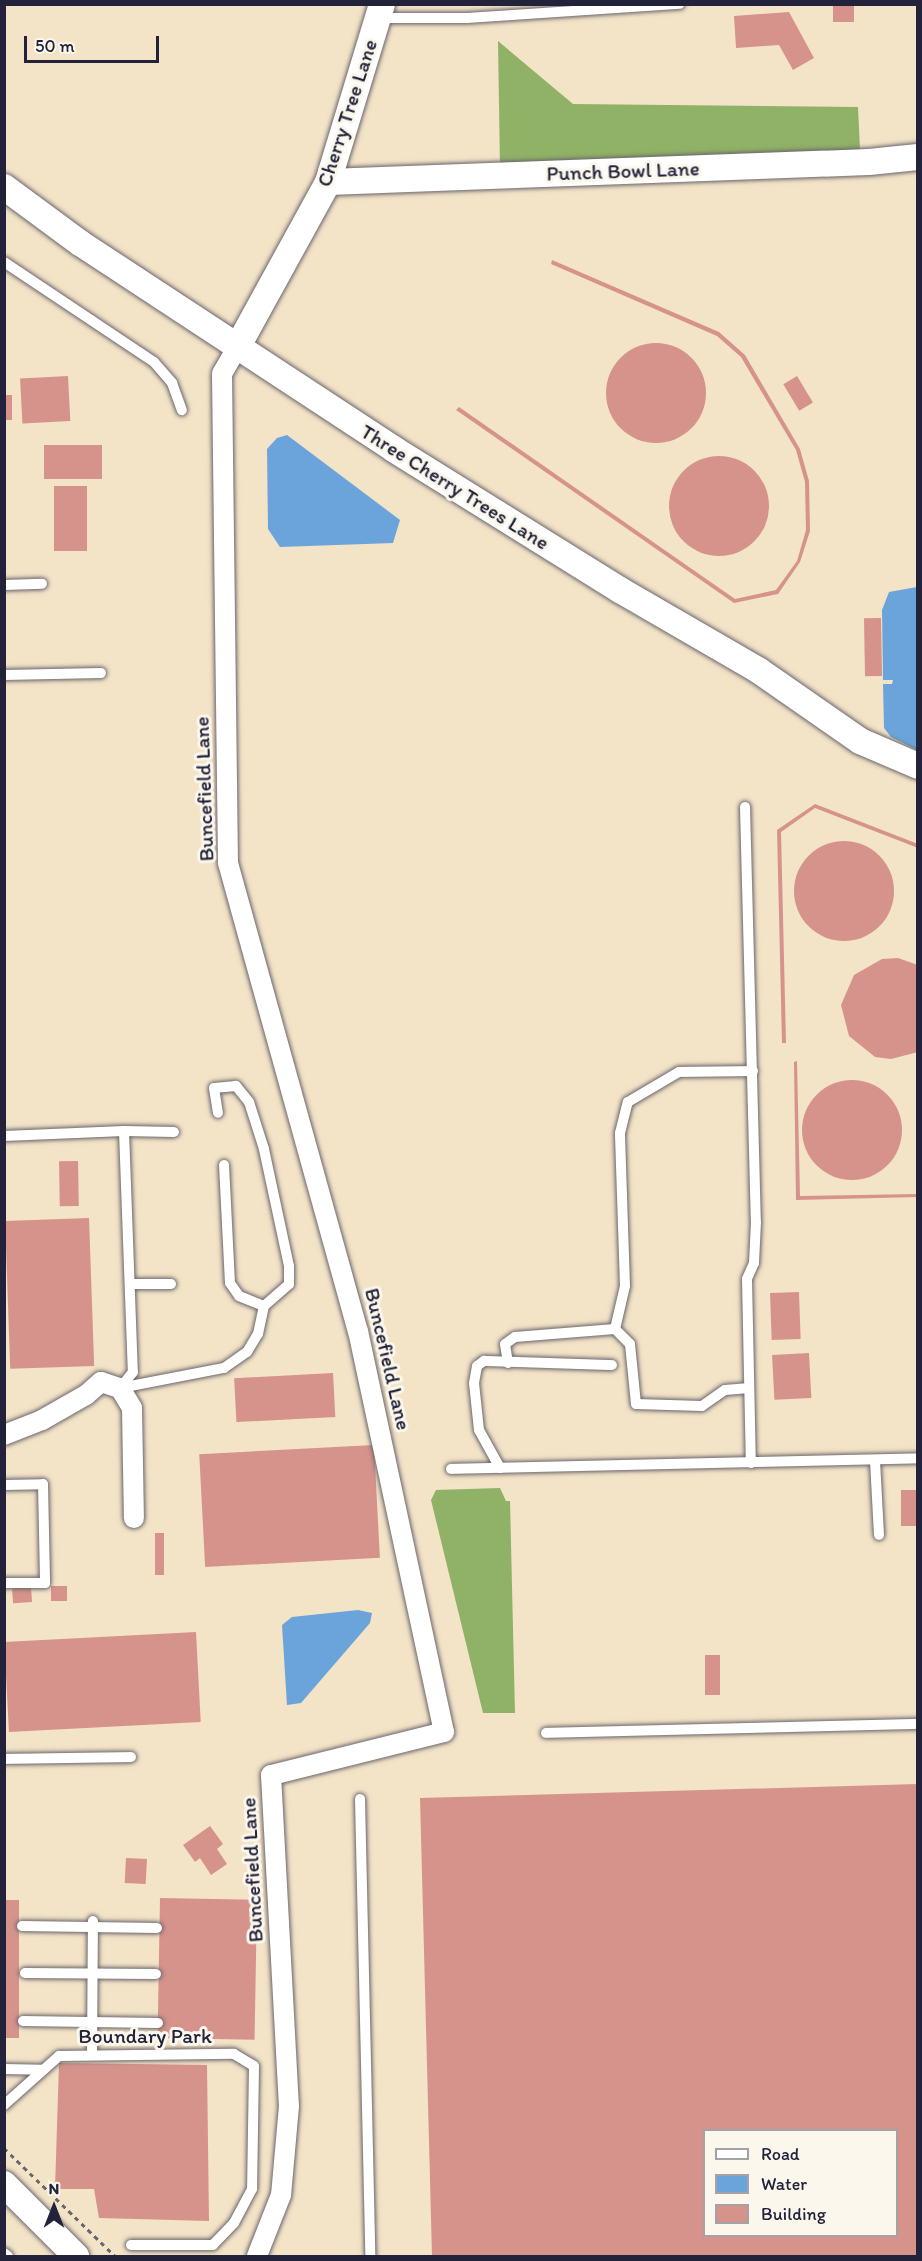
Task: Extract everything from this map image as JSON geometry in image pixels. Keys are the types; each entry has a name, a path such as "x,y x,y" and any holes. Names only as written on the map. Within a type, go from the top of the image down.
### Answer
{"street":[{"name":"Cherry Tree Lane","path":"238,346 328,182 380,11"},
{"name":"Punch Bowl Lane","path":"328,182 869,162 918,157"},
{"name":"Three Cherry Trees Lane","path":"4,187 80,243 404,456 620,590 758,670 860,741 918,766"},
{"name":"Buncefield Lane","path":"238,346 222,374 228,863 358,1330 444,1732 271,1775 289,2106 281,2195 257,2256"},
{"path":"4,1435 42,1420 86,1395 101,1382 120,1389 132,1407 134,1518"},
{"path":"4,2184 76,2256"}],"lane":[{"path":"380,11 467,18 680,4"},
{"path":"4,262 154,362 172,383 182,411"},
{"path":"4,585 42,584"},
{"path":"4,675 101,674"},
{"path":"745,807 756,1221 754,1263 747,1279 751,1463"},
{"path":"615,1329 626,1286 620,1133 628,1102 679,1072 753,1071"},
{"path":"120,1389 224,1368 247,1352 258,1334 264,1306 289,1284 290,1277 276,1198 249,1102 236,1086 214,1088 218,1113"},
{"path":"120,1389 133,1372 124,1131"},
{"path":"4,1136 124,1131 174,1132"},
{"path":"224,1165 230,1282 239,1296 264,1306"},
{"path":"130,1284 171,1284"},
{"path":"508,1363 505,1344 515,1336 615,1329 630,1344 636,1404 702,1406 725,1390 748,1388"},
{"path":"500,1468 479,1430 474,1376 484,1361 612,1365"},
{"path":"451,1468 875,1461 918,1458"},
{"path":"875,1461 879,1535"},
{"path":"4,1485 43,1484 45,1583 4,1584"},
{"path":"546,1733 918,1724"},
{"path":"4,1759 131,1757"},
{"path":"360,1799 370,2256"},
{"path":"92,2055 93,1924"},
{"path":"22,1926 93,1924 157,1928"},
{"path":"25,1973 156,1974"},
{"path":"23,2021 158,2024"},
{"name":"Boundary Park","path":"4,2105 59,2056 234,2054 254,2066 255,2162 248,2198 234,2223 213,2244 131,2245"},
{"path":"4,2069 43,2070"}],"path":[{"path":"4,2148 115,2256"}],"green space":[{"path":"498,41 573,104 858,107 860,150 500,169"},
{"path":"500,1488 506,1501 510,1501 515,1713 483,1713 431,1500 436,1490"}],"water":[{"path":"287,435 400,520 393,543 280,547 268,529 267,449 277,438"},
{"path":"918,587 917,750 891,737 884,728 883,684 892,684 893,680 883,680 882,610 889,592"},
{"path":"358,1610 372,1613 370,1623 301,1703 287,1705 282,1625 292,1617"}],"building":[{"path":"833,4 854,4 854,22 833,22"},
{"path":"789,12 814,58 793,70 779,45 736,48 734,16"},
{"path":"552,260 719,332 745,355 800,449 809,481 810,531 800,562 778,594 734,603 456,410 459,407 735,599 776,590 797,561 806,530 805,482 796,450 741,357 717,336 551,264"},
{"path":"656,343 675,346 692,357 703,374 706,393 703,412 692,429 675,440 656,443 637,440 620,429 609,412 606,393 609,374 620,357 637,346"},
{"path":"68,376 70,421 22,423 20,379"},
{"path":"797,376 813,403 799,411 783,384"},
{"path":"4,395 12,395 12,420 4,420"},
{"path":"44,445 102,445 102,479 44,479"},
{"path":"719,456 738,459 755,470 766,487 769,506 766,525 755,542 738,553 719,556 700,553 683,542 672,525 669,506 672,487 683,470 700,459"},
{"path":"54,486 87,486 87,551 54,551"},
{"path":"864,618 881,618 882,676 865,676"},
{"path":"815,804 918,844 918,848 815,808 781,832 786,1043 782,1043 777,830"},
{"path":"844,841 863,844 880,855 891,872 894,891 891,910 880,927 863,938 844,941 825,938 808,927 797,910 794,891 797,872 808,855 825,844"},
{"path":"898,958 918,965 918,1052 891,1059 875,1057 849,1036 841,1005 854,975 882,959"},
{"path":"797,1061 800,1196 918,1194 918,1197 796,1200 794,1062"},
{"path":"852,1080 871,1083 888,1094 899,1111 902,1130 899,1149 888,1166 871,1177 852,1180 833,1177 816,1166 805,1149 802,1130 805,1111 816,1094 833,1083"},
{"path":"59,1161 78,1161 79,1206 60,1206"},
{"path":"89,1218 94,1366 10,1369 5,1221"},
{"path":"799,1292 801,1339 772,1340 770,1293"},
{"path":"809,1353 811,1398 774,1400 772,1355"},
{"path":"333,1373 335,1417 236,1422 234,1378"},
{"path":"374,1445 380,1558 205,1567 199,1454"},
{"path":"901,1490 918,1490 918,1526 901,1526"},
{"path":"155,1533 164,1533 164,1575 155,1575"},
{"path":"51,1586 67,1586 67,1601 51,1601"},
{"path":"31,1587 32,1602 13,1603 12,1588"},
{"path":"196,1632 201,1722 9,1732 4,1642"},
{"path":"705,1655 720,1655 720,1695 705,1695"},
{"path":"918,1784 918,2256 432,2256 420,1798"},
{"path":"210,1826 223,1844 217,1849 227,1864 211,1875 200,1858 195,1862 183,1845"},
{"path":"126,1858 147,1859 146,1884 125,1883"},
{"path":"160,1898 257,1900 255,2040 158,2038"},
{"path":"4,1900 19,1900 19,2038 4,2038"},
{"path":"59,2063 207,2065 209,2221 99,2218 94,2189 55,2189"}]}
